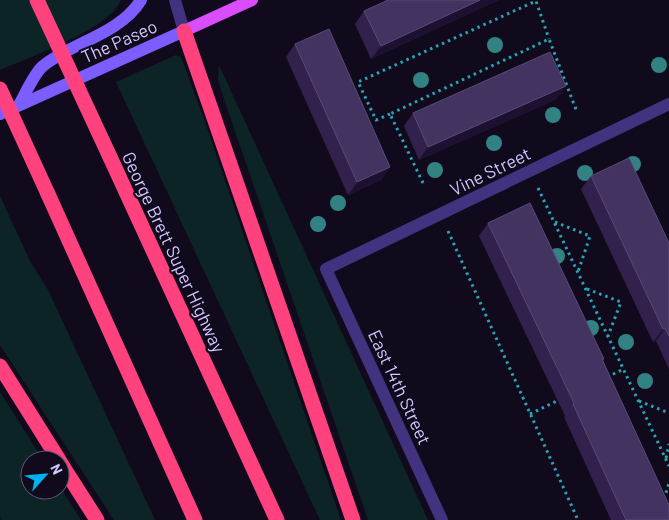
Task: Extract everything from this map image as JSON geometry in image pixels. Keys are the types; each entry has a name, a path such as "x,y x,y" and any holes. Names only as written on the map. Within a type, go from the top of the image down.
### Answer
{"highway":[{"name":"George Brett Super Highway","path":"37,0 277,520"},
{"path":"184,31 353,520"},
{"path":"0,89 195,520"},
{"path":"0,366 53,450"},
{"path":"70,477 97,520"}],"main road":[{"path":"19,105 41,67 79,44 112,28 136,8 141,0"},
{"name":"The Paseo","path":"0,114 252,0"}],"street":[{"path":"175,0 184,31"},
{"name":"Vine Street","path":"326,269 669,104"},
{"name":"East 14th Street","path":"326,269 442,520"}],"path":[{"path":"549,39 376,120 358,82 536,0 577,112"},
{"path":"390,114 423,183"},
{"path":"536,184 669,466"},
{"path":"554,222 590,236 578,272"},
{"path":"446,226 578,520"},
{"path":"586,289 620,302 608,336"},
{"path":"607,377 624,369"},
{"path":"530,414 564,398"},
{"path":"639,401 669,413"},
{"path":"666,458 669,444"},
{"path":"663,502 669,483"}],"green space":[{"path":"0,0 121,0 114,11 86,31 49,50 0,70"},
{"path":"176,55 181,57 204,119 341,520 320,520 116,82"},
{"path":"219,65 428,520 368,520 222,93 218,79"},
{"path":"0,196 30,261 48,290 155,520 114,520 0,345"},
{"path":"0,392 37,450 20,450 20,500 68,500 81,520 1,520"}],"building":[{"path":"388,0 480,0 381,46 364,11"},
{"path":"329,29 390,167 357,182 295,44"},
{"path":"550,52 566,86 428,147 413,113"},
{"path":"629,158 669,243 669,336 665,328 663,329 591,176"},
{"path":"530,203 604,359 602,359 669,505 669,520 626,520 574,403 488,223"}]}
